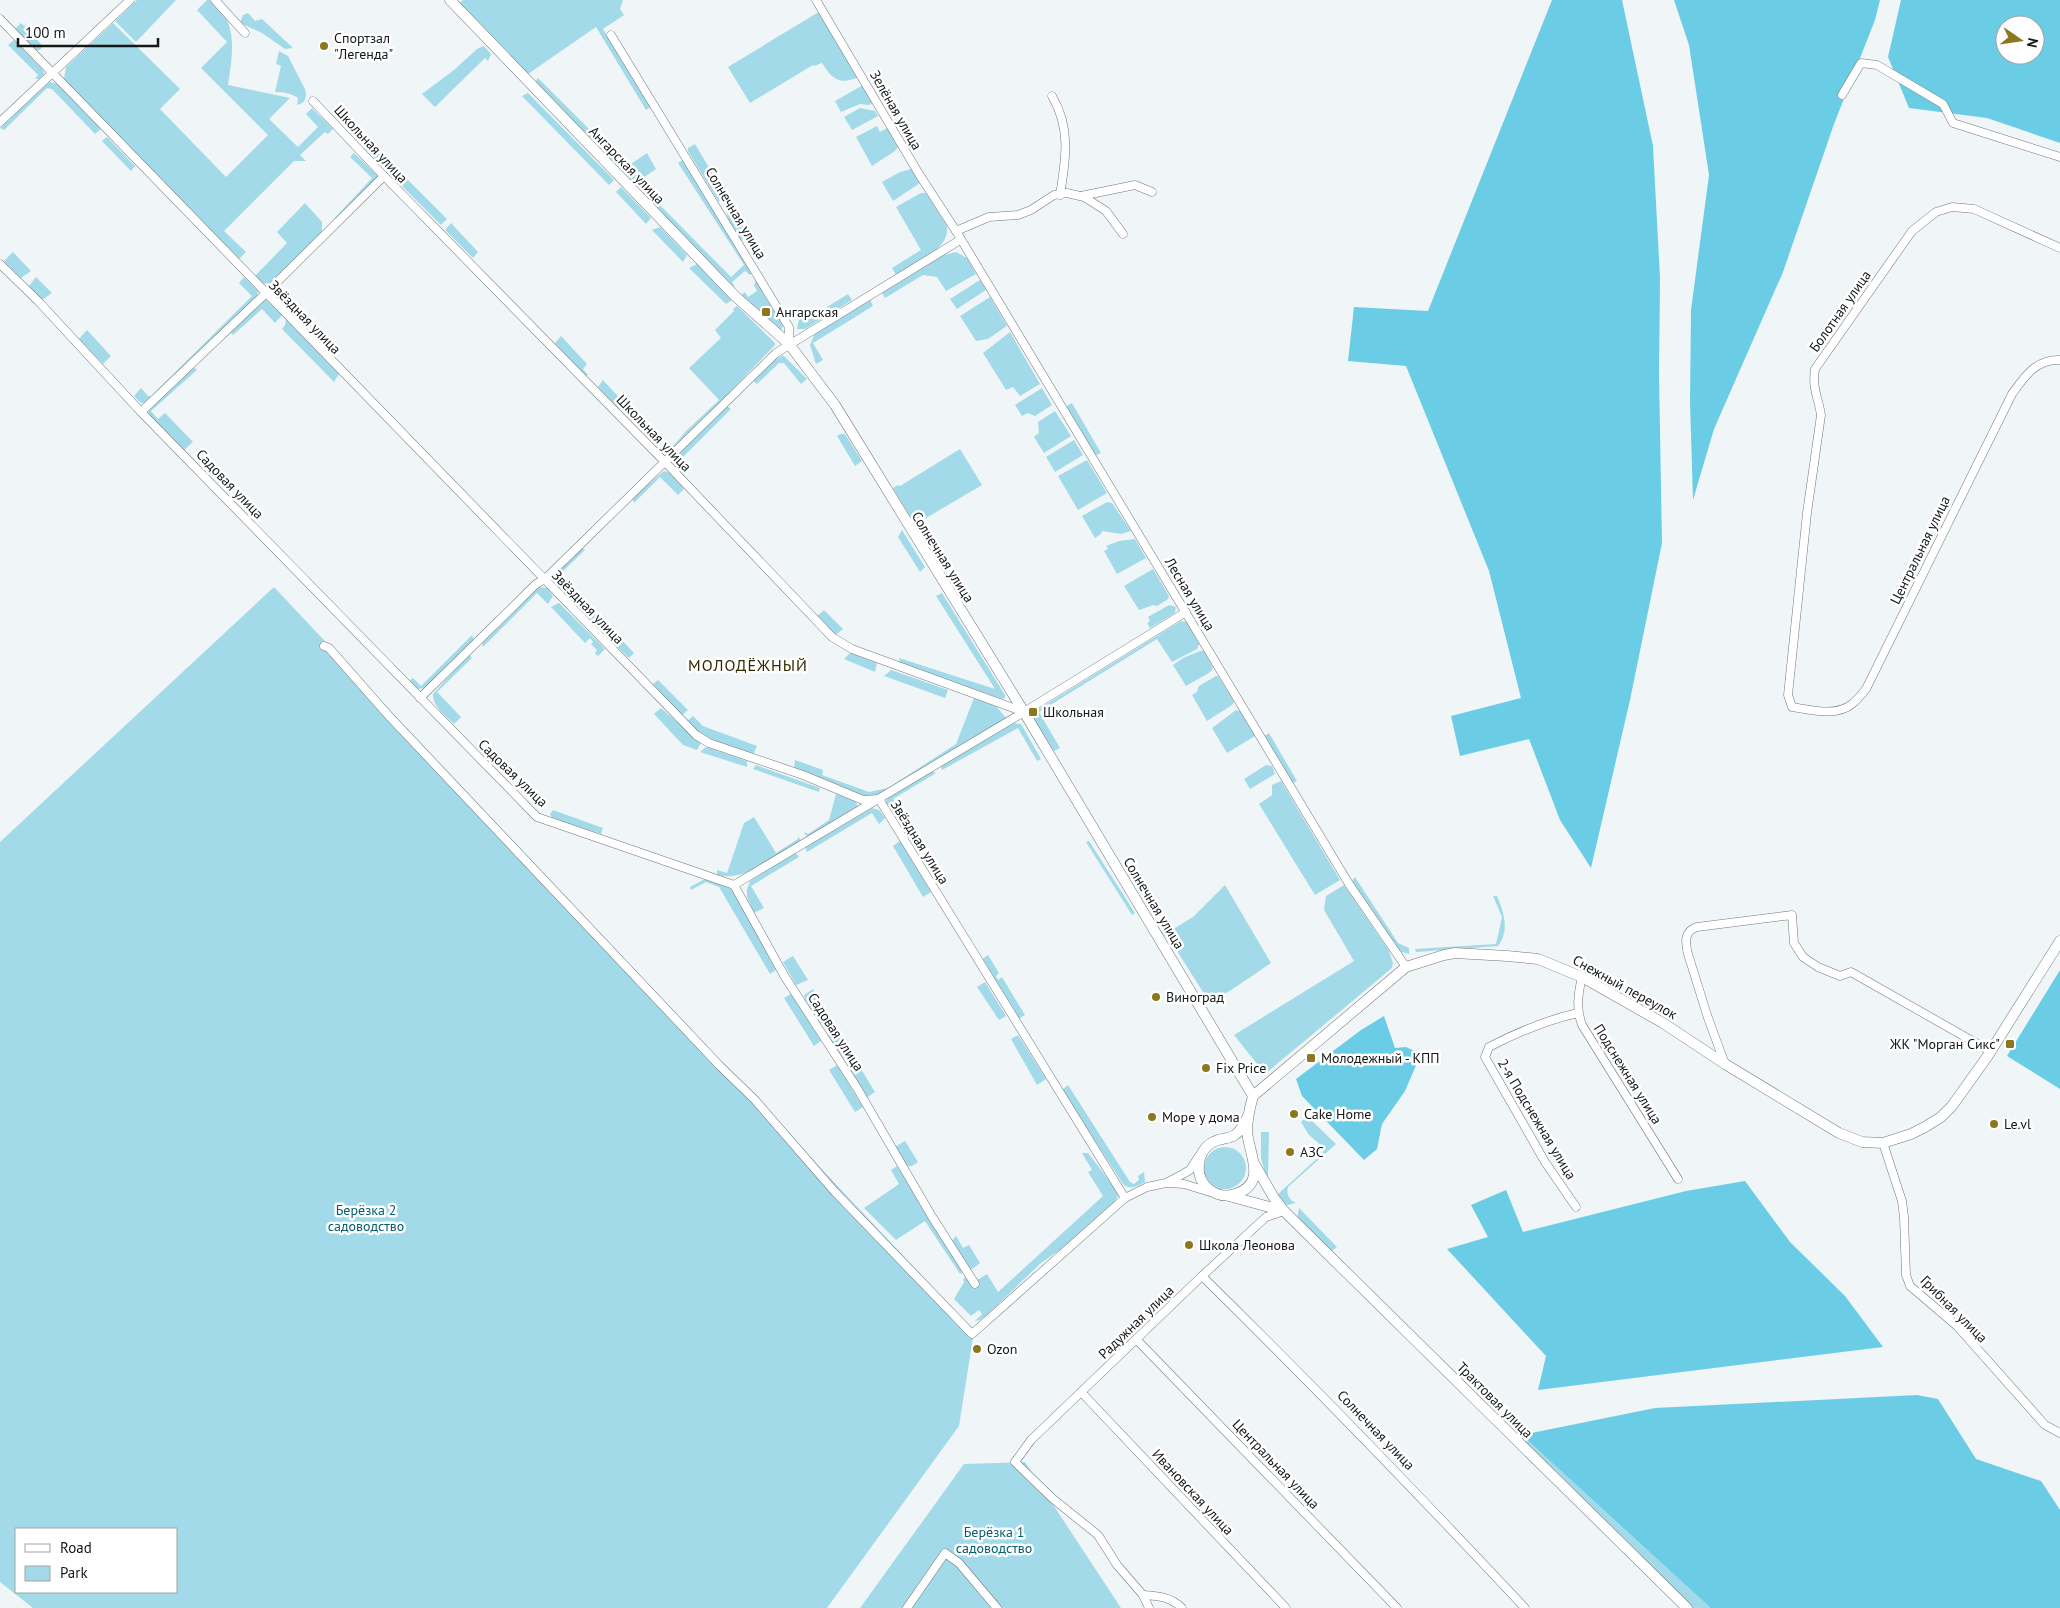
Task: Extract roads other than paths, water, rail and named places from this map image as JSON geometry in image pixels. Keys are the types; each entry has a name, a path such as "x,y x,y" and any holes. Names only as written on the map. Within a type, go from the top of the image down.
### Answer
{"street":[{"path":"0,122 130,0"},
{"path":"215,0 245,33"},
{"name":"Ангарская улица","path":"450,0 735,296 789,344"},
{"name":"Зелёная улица","path":"816,0 919,174 956,231"},
{"name":"Звёздная улица","path":"0,19 265,294 696,735 709,743 803,775 863,800 879,799 1125,1198"},
{"name":"Солнечная улица","path":"611,35 789,327 789,344 834,405 1024,712 1253,1096"},
{"path":"1842,95 1861,63 1877,65 1942,104 1953,123 2060,157"},
{"path":"1052,96 1059,107 1067,143 1060,194"},
{"name":"Школьная улица","path":"313,100 384,176 665,462 832,637 842,644 1024,712"},
{"path":"141,412 265,294 384,176"},
{"path":"1079,197 1135,185 1152,192"},
{"path":"956,231 989,217 1024,212 1054,195 1067,194 1084,197 1106,212 1123,234"},
{"name":"Болотная улица","path":"1788,695 1807,513 1822,415 1813,385 1815,369 1912,231 1936,212 1952,207 1974,210 2060,248"},
{"name":"Лесная улица","path":"956,231 1349,884 1406,967"},
{"path":"420,698 536,584 545,579 776,353 960,240"},
{"name":"Садовая улица","path":"0,264 38,301 141,412 537,816 734,885 785,977 857,1088 931,1215 975,1284"},
{"name":"Центральная улица","path":"1788,695 1792,707 1824,712 1851,705 1866,689 2012,394 2028,372 2038,364 2060,360"},
{"path":"734,885 1024,712 1186,612"},
{"path":"324,646 329,648 389,716 719,1065 755,1100 835,1192 972,1334 1125,1198 1147,1187 1166,1183 1184,1184 1229,1196 1240,1192 1248,1186 1254,1176 1255,1164 1247,1132 1248,1116"},
{"path":"1726,1064 1708,1018 1688,954 1687,934 1691,929 1697,927 1792,915 1794,943 1803,958 1818,967 1840,976 1851,972 1990,1052"},
{"path":"1883,1143 1911,1134 1941,1116 1968,1086 2060,941"},
{"name":"Снежный переулок","path":"1253,1096 1406,967 1444,955 1507,956 1538,959 1582,977 1663,1023 1839,1133 1862,1142 1883,1143"},
{"name":"Подснежная улица","path":"1582,977 1578,991 1578,1013 1582,1025 1678,1179"},
{"name":"2-я Подснежная улица","path":"1576,1207 1545,1162 1485,1057 1489,1047 1510,1036 1550,1019 1578,1013"},
{"path":"1166,1183 1190,1170 1200,1155 1213,1142 1234,1136 1243,1127 1253,1096"},
{"path":"1224,1138 1240,1142 1252,1154"},
{"name":"Грибная улица","path":"1883,1143 1902,1201 1906,1275 1910,1286 1957,1326 2045,1425 2060,1433"},
{"path":"1200,1155 1198,1170 1201,1180 1208,1189 1218,1194"},
{"name":"Трактовая улица","path":"1255,1164 1274,1198 1284,1211 1687,1608"},
{"name":"Трактовая улица","path":"1229,1196 1284,1211"},
{"name":"Радужная улица","path":"1143,1594 1117,1565 1098,1535 1052,1498 1015,1462 1031,1440 1202,1276 1266,1217 1284,1211"},
{"name":"Солнечная улица","path":"1202,1276 1322,1393 1410,1484 1525,1608"},
{"name":"Центральная улица","path":"1136,1339 1397,1608"},
{"name":"Ивановская улица","path":"1082,1393 1286,1608"},
{"path":"907,1608 945,1553 959,1563 997,1608"},
{"path":"1143,1594 1149,1608"},
{"path":"1143,1594 1169,1598 1182,1608"}],"place":[{"name":"Спортзал \"Легенда\"","path":"324,46"},
{"name":"Ангарская","path":"766,312"},
{"name":"Школьная","path":"1033,712"},
{"name":"Виноград","path":"1156,997"},
{"name":"ЖК \"Морган Сикс\"","path":"2010,1044"},
{"name":"Молодежный - КПП","path":"1311,1058"},
{"name":"Fix Price","path":"1206,1068"},
{"name":"Cake Home","path":"1294,1114"},
{"name":"Море у дома","path":"1152,1117"},
{"name":"Le.vl","path":"1994,1124"},
{"name":"АЗС","path":"1290,1152"},
{"name":"Школа Леонова","path":"1189,1245"},
{"name":"Ozon","path":"977,1349"}],"district":[{"name":"МОЛОДЁЖНЫЙ","path":"748,665"}],"park label":[{"name":"Берёзка 2 садоводство","path":"366,1218"},
{"name":"Берёзка 1 садоводство","path":"994,1540"}]}
